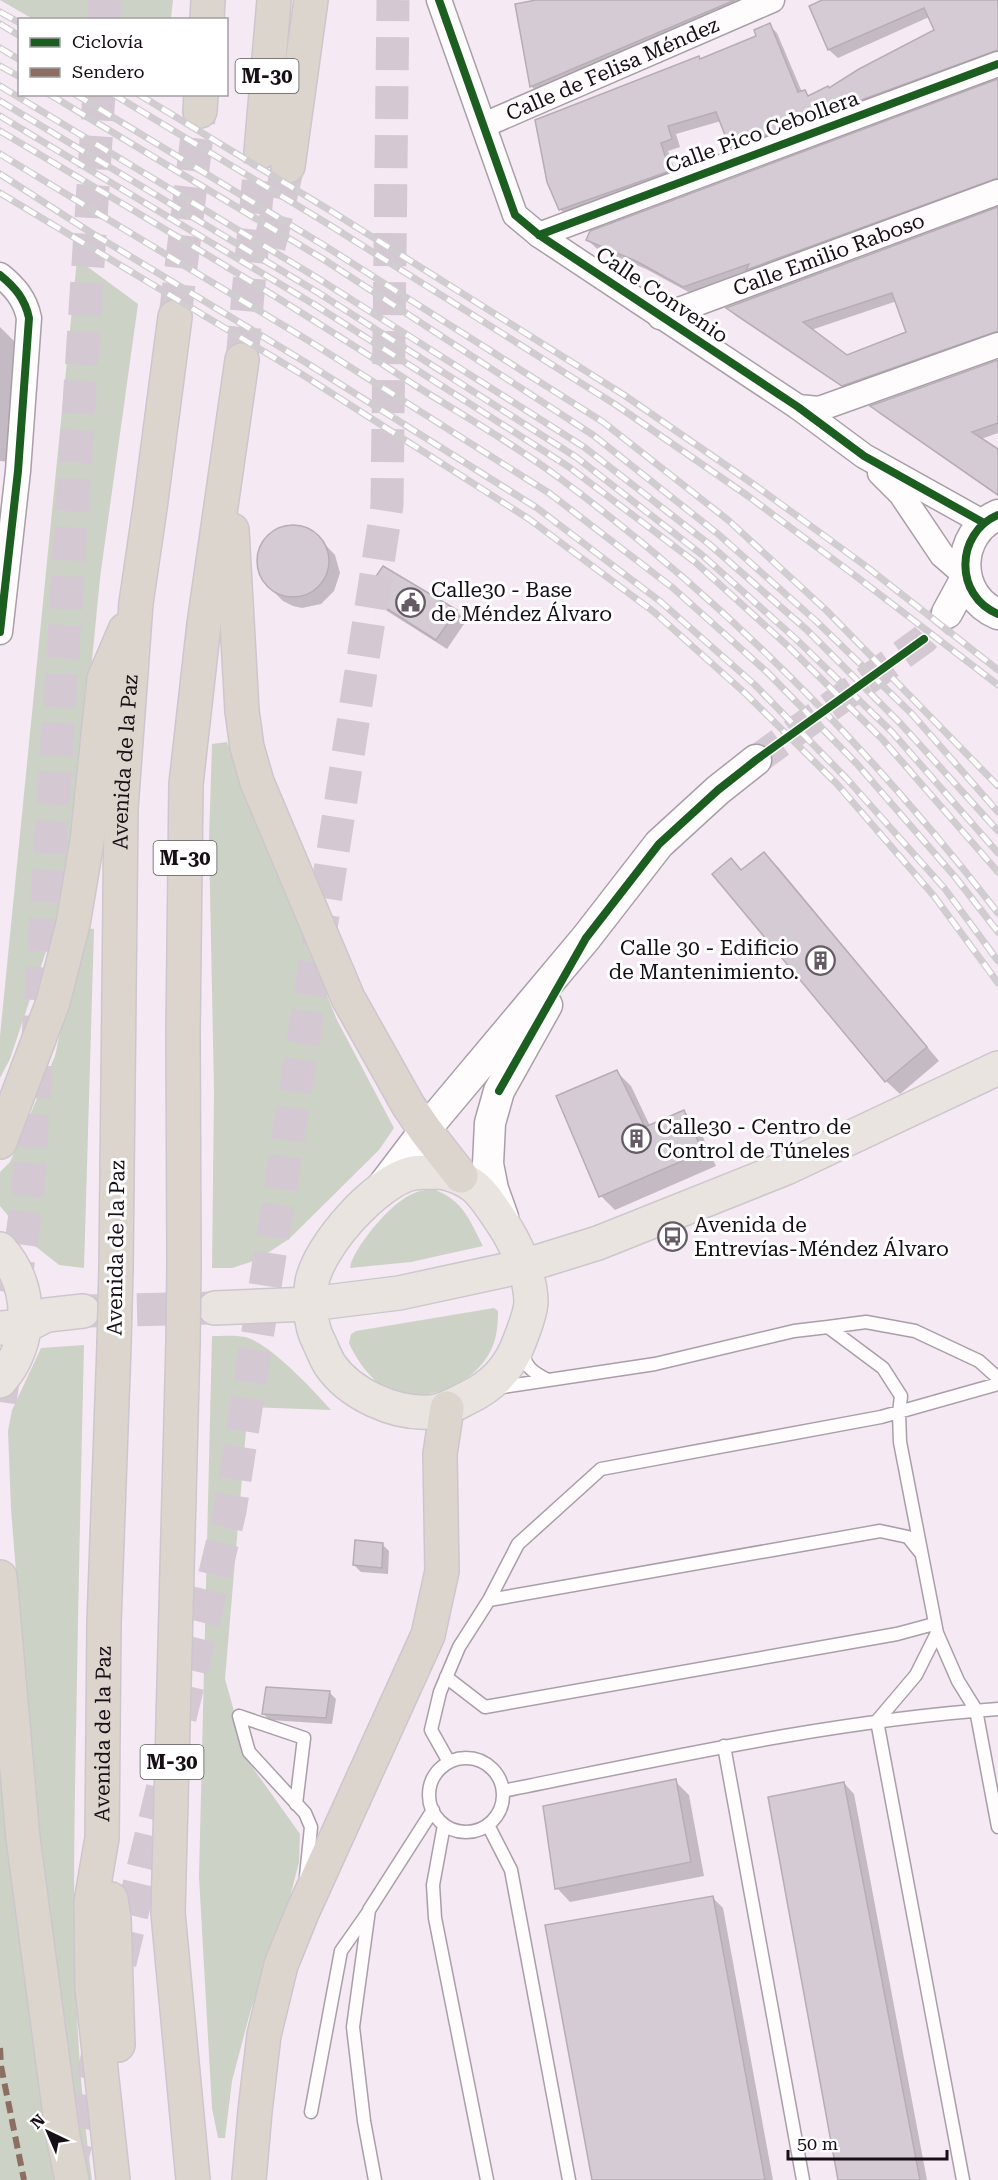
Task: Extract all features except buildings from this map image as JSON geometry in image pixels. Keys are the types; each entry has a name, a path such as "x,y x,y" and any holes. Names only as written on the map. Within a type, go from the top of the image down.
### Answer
{"highway":[{"path":"207,18 208,0"},
{"name":"M-30","path":"274,0 274,159 311,0"},
{"name":"Avenida de la Paz","path":"113,2180 92,1988 91,1902 102,1838 104,1623 116,1268 121,809 136,603 175,317"},
{"name":"M-30","path":"193,2180 168,1913 183,1343 186,784 204,624 242,360"},
{"path":"227,454 242,711 247,747 257,782 348,998 408,1105 461,1176"},
{"path":"0,1142 53,1002 74,924 87,841 104,679 136,603"},
{"path":"249,2180 264,2035 281,1965 302,1913 428,1635 442,1571 440,1454 447,1408"},
{"path":"0,1577 23,1838 63,2137 72,2180"},
{"path":"102,1838 114,1919 119,2061 135,2180"}],"main road":[{"path":"215,1308 310,1304 399,1293 524,1266 598,1243 786,1168 998,1068"},
{"path":"441,1172 461,1176 483,1194 507,1229 524,1266 531,1302 514,1357 486,1389 447,1408 430,1412 382,1405 354,1389 331,1365 316,1336 310,1304 312,1281 325,1249 360,1208 381,1188 412,1173 441,1172"},
{"path":"0,1249 9,1259 19,1278 20,1313 19,1349 9,1371 0,1381"},
{"path":"20,1313 83,1311"}],"street":[{"name":"Calle Convenio","path":"439,0 515,215 539,235 798,407 864,456 901,494 942,555 966,576"},
{"name":"Calle de Felisa Méndez","path":"484,125 772,0"},
{"name":"Calle Pico Cebollera","path":"539,235 998,64"},
{"name":"Calle Emilio Raboso","path":"660,316 998,192"},
{"path":"0,275 20,295 27,306 29,318 18,471 0,632"},
{"path":"798,407 819,410 998,345"},
{"name":"Calle Convenio","path":"864,456 991,519"},
{"path":"991,519 974,534 967,547 964,561 971,591 980,602 998,615"},
{"path":"966,576 954,619 998,615"},
{"path":"381,1188 425,1130 586,938 659,844 718,790 756,760"},
{"path":"507,1229 493,1189 488,1164 490,1123 499,1091 586,938"}],"lane":[{"path":"486,1389 655,1364 794,1331 866,1322 915,1331 979,1361 998,1378"},
{"path":"828,1327 883,1368 901,1396 900,1442 936,1629 958,1681 976,1710 998,1827"},
{"path":"521,1338 523,1356 530,1371 548,1380"},
{"path":"449,1762 431,1730 440,1692 459,1647 489,1600 518,1544 601,1469 899,1413 998,1384"},
{"path":"489,1600 880,1531 908,1537 921,1553"},
{"path":"446,1677 485,1707 936,1629"},
{"path":"877,1721 916,1675 936,1629"},
{"path":"503,1791 724,1746 877,1721 998,1709"},
{"path":"296,1804 304,1738 239,1716 249,1752 304,1813 311,1827 302,1913"},
{"path":"877,1721 963,2180"},
{"path":"724,1746 803,2180"},
{"path":"462,1759 475,1759 486,1764 496,1773 503,1791 502,1804 497,1816 488,1825 469,1832 456,1831 444,1825 433,1810 429,1794 432,1781 439,1770 449,1762 462,1759"},
{"path":"311,2112 341,1951 433,1810"},
{"path":"444,1825 433,1885 435,1918 488,2180"},
{"path":"488,1825 511,1870 569,2180"},
{"path":"369,1910 353,2027 364,2121 375,2180"}],"shaded area":[{"path":"0,0 173,0 171,18 31,18"},
{"path":"77,259 138,304 100,578 71,877 10,1059 0,1078 0,1036"},
{"path":"227,742 337,1020 394,1128 379,1150 289,1239 257,1260 232,1268 212,1268 214,1091 209,840 212,744"},
{"path":"83,928 94,929 84,1268 59,1265 30,1242 0,1206 0,1172 10,1162 55,1056"},
{"path":"433,1189 452,1199 458,1205 469,1219 483,1246 411,1262 350,1268 363,1241 387,1212 409,1195"},
{"path":"494,1308 498,1311 496,1337 483,1363 460,1382 433,1393 404,1395 384,1387 366,1370 349,1343 351,1334 356,1331"},
{"path":"212,1336 241,1336 255,1341 291,1368 331,1410 248,1407 225,1679 248,1761 300,1834 299,1862 286,1913 251,2009 232,2081 225,2138 218,2138 212,2108 199,1877"},
{"path":"84,1345 74,1903 80,2069 92,2180 84,2180 40,1870 37,1793 11,1509 8,1431 12,1410 41,1348"},
{"path":"0,1743 45,2127 59,2180 0,2180"}],"tunnel":[{"path":"104,18 105,0"},
{"path":"180,1718 230,1511 387,505 393,0"},
{"path":"14,1293 28,1193 99,96"},
{"path":"175,317 200,111"},
{"path":"242,360 261,152"},
{"path":"269,247 288,166"},
{"path":"756,760 924,639 947,613"},
{"path":"88,1311 213,1308"},
{"path":"0,1402 7,1353"},
{"path":"120,1963 164,1782"},
{"path":"68,2175 98,2054"}],"railway":[{"path":"0,12 18,22"},
{"path":"0,24 18,35"},
{"path":"0,48 18,59"},
{"path":"0,66 18,76"},
{"path":"0,86 319,279 584,447 709,544 807,630 901,724 998,831"},
{"path":"52,96 323,259 593,435 718,534 816,621 912,714 998,812"},
{"path":"78,96 325,246 603,422 728,520 826,610 998,786"},
{"path":"116,96 328,224 616,405 748,496 998,685"},
{"path":"141,96 331,211 624,395 756,486 867,567 998,670"},
{"path":"0,101 317,292 576,457 701,554 797,640 892,732 998,853"},
{"path":"0,116 315,305 569,467 695,562 790,648 883,740 998,872"},
{"path":"0,131 262,288 509,443 545,467 623,527 682,576 795,682 900,794 998,913"},
{"path":"0,154 309,341 549,493 673,588 767,672 857,764 956,878 998,932"},
{"path":"0,174 537,508 661,602 755,685 847,779 945,889 998,961"},
{"path":"0,193 303,375 529,519 654,612 746,694 837,784 934,896 998,983"}],"marked path":[{"path":"0,2048 1,2066 24,2180"}],"cycle path":[{"path":"439,0 515,215 539,235 798,407 864,456 984,523"},
{"path":"539,235 998,64"},
{"path":"0,275 19,294 29,318 18,471 0,632"},
{"path":"998,515 984,524 974,536 965,564 967,580 973,593 984,605 998,614"},
{"path":"499,1091 586,938 659,844 718,790 756,760 924,639"}],"place":[{"name":"Calle30 - Base de Méndez Álvaro","path":"410,602"},
{"name":"Calle 30 - Edificio de Mantenimiento.","path":"820,960"},
{"name":"Calle30 - Centro de Control de Túneles","path":"636,1139"},
{"name":"Avenida de Entrevías-Méndez Álvaro","path":"673,1237"}]}
